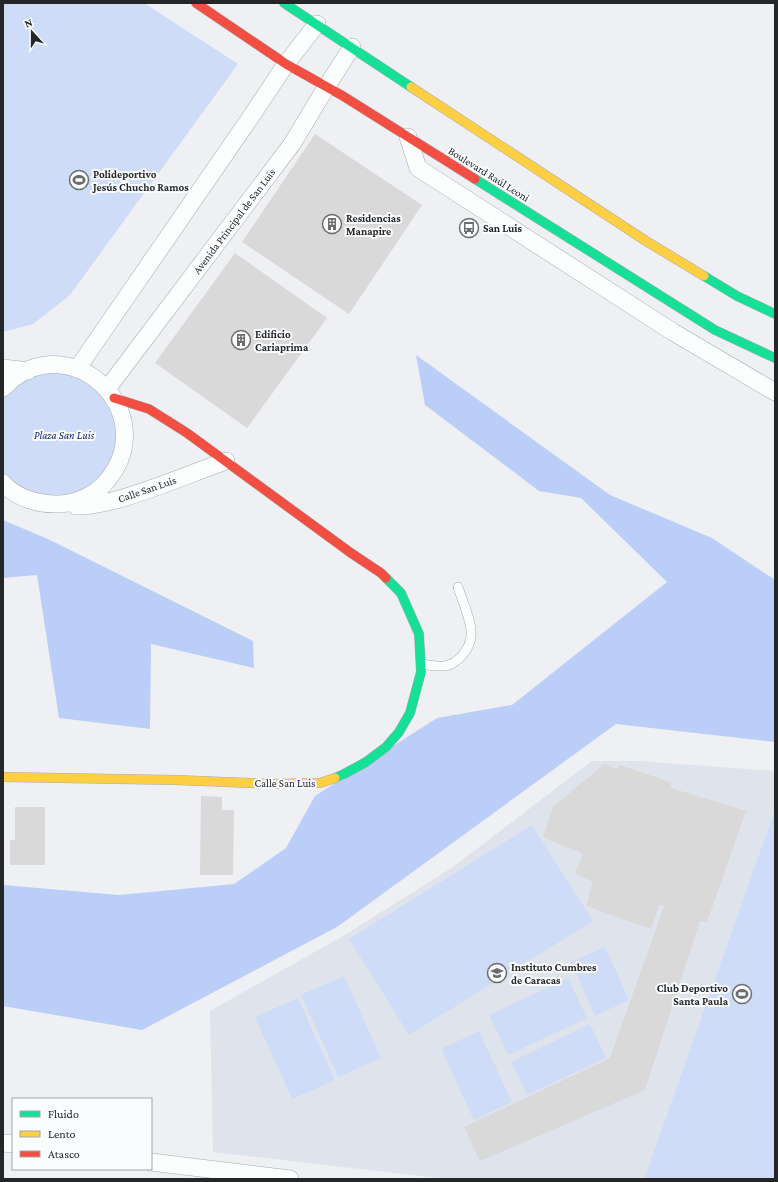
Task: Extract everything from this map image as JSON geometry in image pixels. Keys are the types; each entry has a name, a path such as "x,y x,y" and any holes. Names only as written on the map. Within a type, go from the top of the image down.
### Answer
{"main road":[{"name":"Boulevard Raúl Leoni","path":"196,3 286,64 327,86 715,330 775,358"},
{"path":"284,3 646,241 737,296 775,314"},
{"name":"Calle San Luis","path":"3,777 176,780 272,784 320,783 344,774 366,762 386,747 410,713 420,678 421,664 419,634 401,593 381,573 257,485 187,433 150,409 111,394"}],"street":[{"path":"77,369 286,64 317,24"},
{"name":"Avenida Principal de San Luis","path":"111,394 292,144 352,47"},
{"path":"408,137 418,168 673,332 775,392"},
{"path":"3,388 15,378 40,367 52,365 77,369 99,381 111,394 120,411 124,424 123,451 118,464 112,476 91,494 66,504 49,505 33,502 18,495 4,484"},
{"path":"3,368 28,371"},
{"name":"Calle San Luis","path":"66,504 81,506 102,504 144,492 226,461"},
{"path":"152,1162 290,1179"}],"lane":[{"path":"421,664 438,666 449,665 459,658 471,640 472,630 458,588"}],"shaded area":[{"path":"416,355 610,495 712,538 775,580 775,742 616,724 337,927 142,1030 3,1006 3,885 119,895 234,884 286,848 315,796 437,718 512,705 667,582 581,498 539,491 425,405"},
{"path":"3,520 50,540 253,641 254,668 151,644 150,729 59,718 37,575 3,578"},
{"name":"Instituto Cumbres de Caracas","path":"592,761 638,761 775,771 775,809 644,1179 447,1179 213,1152 210,1011 343,936 453,867"}],"green space":[{"name":"Polideportivo Jesús Chucho Ramos","path":"3,3 144,3 238,64 70,295 33,324 3,332"},
{"name":"Plaza San Luis","path":"65,366 114,398 118,464 66,504 3,483 3,388"},
{"name":"Club Deportivo Santa Paula","path":"775,809 775,1179 644,1179"},
{"path":"532,825 593,921 409,1035 349,939"},
{"path":"605,947 629,1000 595,1016 571,962"},
{"path":"344,976 381,1058 338,1077 301,995"},
{"path":"568,978 587,1018 508,1055 489,1015"},
{"path":"298,998 335,1080 292,1099 255,1017"},
{"path":"590,1024 606,1058 527,1095 511,1062"},
{"path":"479,1031 512,1102 474,1120 441,1049"}],"building":[{"name":"Residencias Manapire","path":"315,134 422,205 349,314 242,242"},
{"name":"Edificio Cariaprima","path":"235,253 327,318 247,428 155,363"},
{"path":"604,764 617,769 619,765 671,782 671,788 746,811 707,922 700,921 645,1090 480,1161 464,1127 610,1058 664,906 659,905 651,929 586,906 593,882 575,873 583,854 543,837 553,807"},
{"path":"201,796 222,797 222,810 234,810 233,875 200,875"},
{"path":"15,807 45,807 45,865 10,865 10,840 15,840"}],"traffic: fast":[{"path":"284,3 411,87"},
{"path":"475,179 715,330 775,358"},
{"path":"704,276 737,296 775,314"},
{"path":"335,778 366,762 386,747 399,732 410,713 421,672 419,634 401,593 386,578"}],"traffic: slow":[{"path":"411,87 646,241 704,276"},
{"path":"3,777 176,780 272,784 320,783 335,778"}],"traffic: jam":[{"path":"196,3 286,64 343,96 475,179"},
{"path":"114,398 149,409 187,433 386,578"}],"place":[{"name":"Polideportivo Jesús Chucho Ramos","path":"79,180"},
{"name":"Residencias Manapire","path":"332,224"},
{"name":"San Luis","path":"469,228"},
{"name":"Edificio Cariaprima","path":"241,340"},
{"name":"Instituto Cumbres de Caracas","path":"497,973"},
{"name":"Club Deportivo Santa Paula","path":"742,994"}]}
